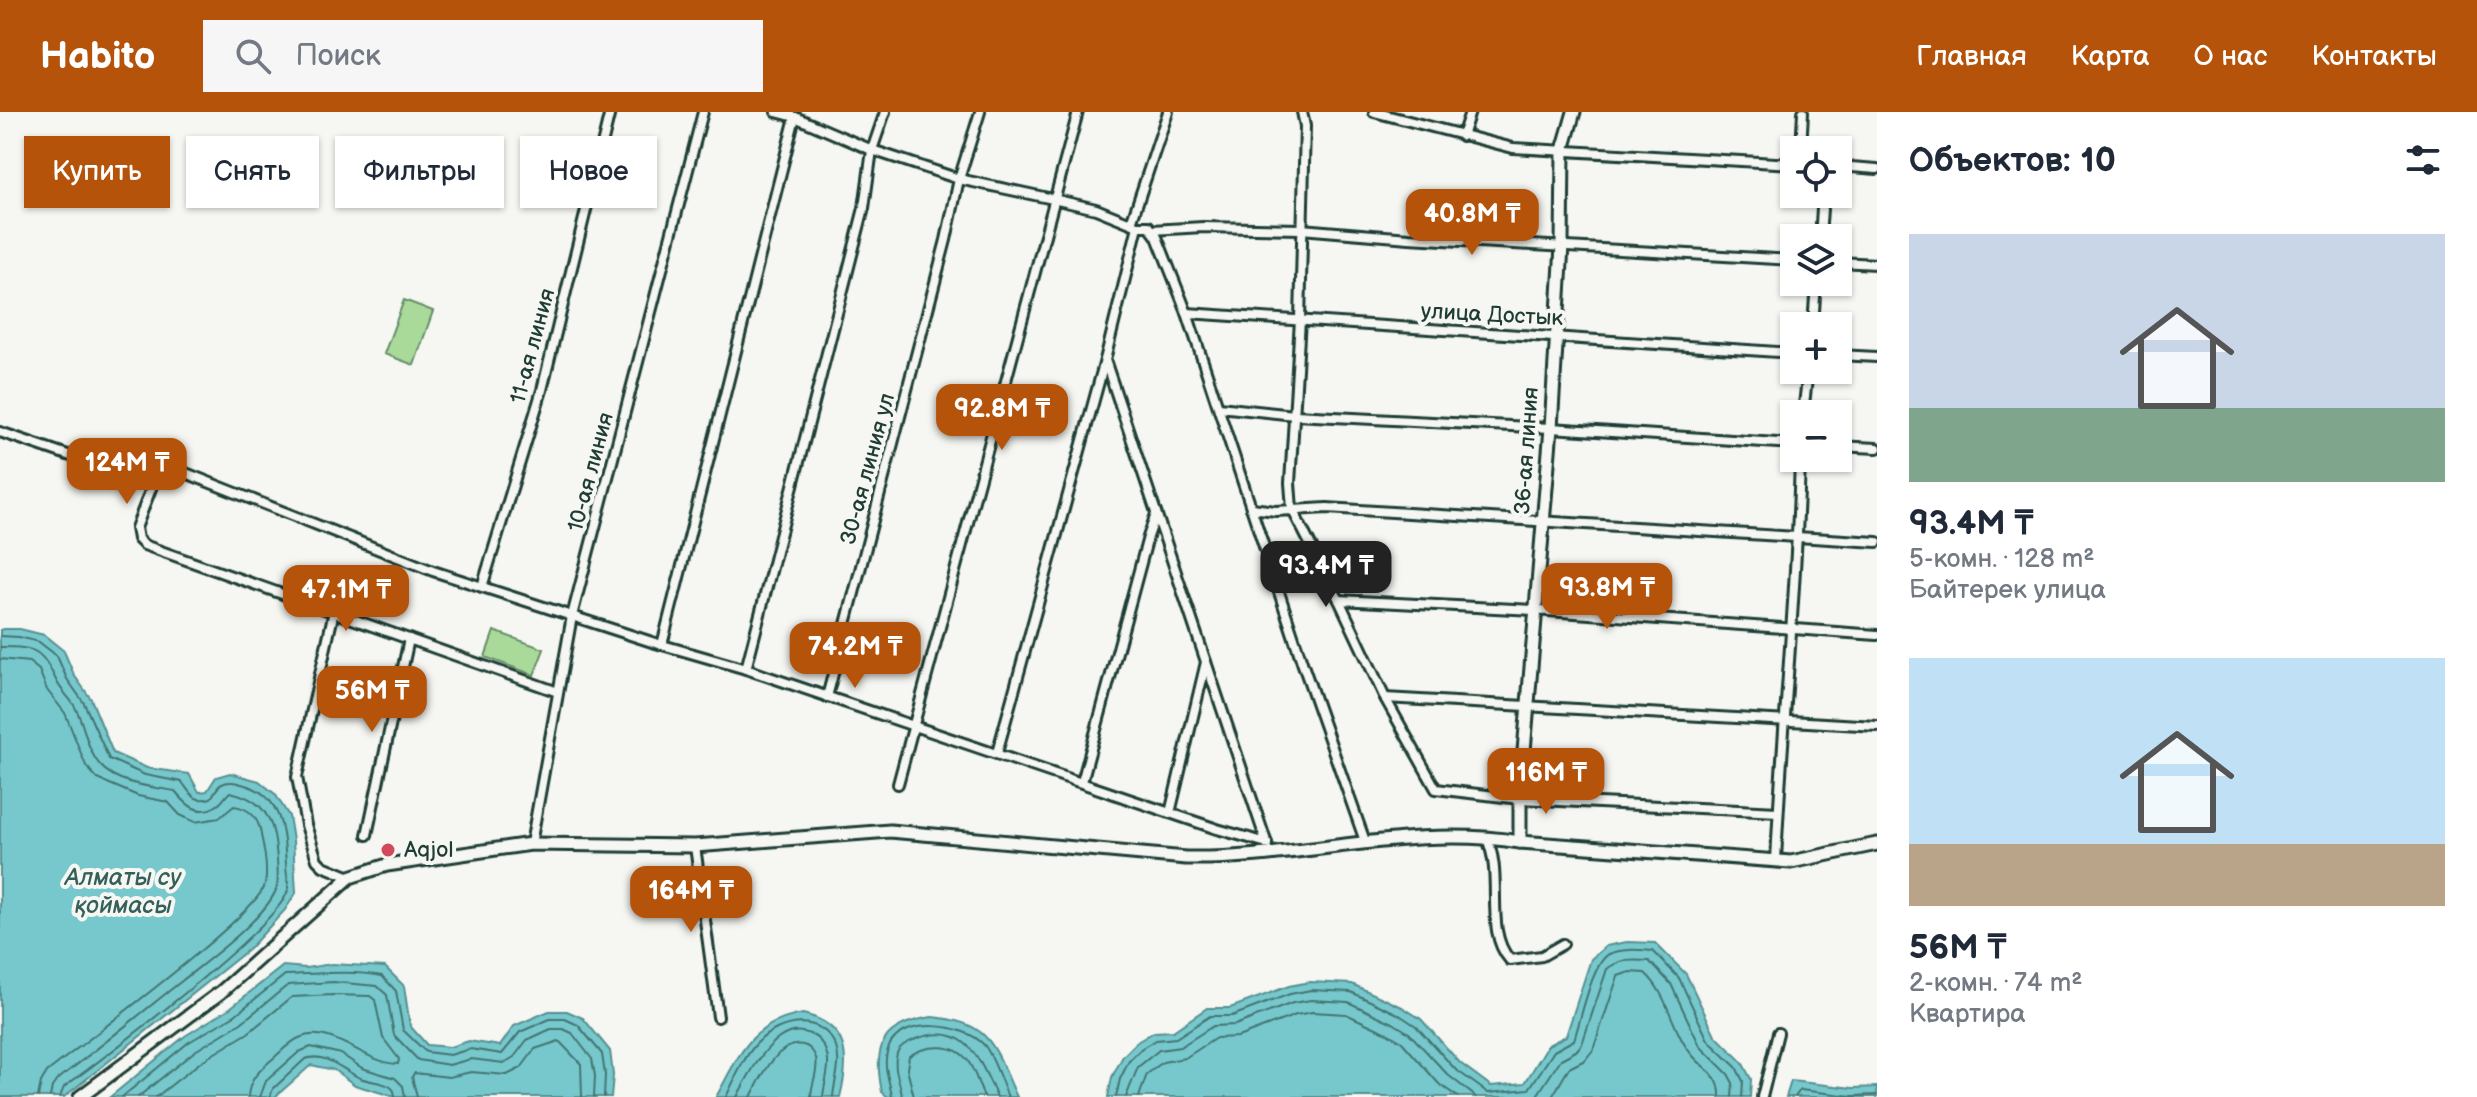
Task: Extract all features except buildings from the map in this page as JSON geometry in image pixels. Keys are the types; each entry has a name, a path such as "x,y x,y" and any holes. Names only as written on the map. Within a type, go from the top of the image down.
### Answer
{"street":[{"name":"11-ая линия","path":"482,587 542,390 610,112"},
{"name":"10-ая линия","path":"531,844 572,616 703,112"},
{"path":"776,112 872,150 959,179 1096,209 1149,226 1157,237 1187,313 1366,844"},
{"path":"746,669 860,223 872,150 885,112"},
{"name":"30-ая линия ул","path":"827,697 946,240 959,179 980,112"},
{"path":"898,784 1078,112"},
{"path":"997,753 1105,360 1135,224 1168,112"},
{"path":"1302,112 1305,126 1300,320 1290,483 1292,509 1385,698 1436,789 1520,799 1778,812"},
{"path":"1376,112 1513,148 1780,163"},
{"path":"1462,136 1470,112"},
{"name":"36-ая линия","path":"1520,842 1520,799 1534,610 1551,428 1562,246 1563,150 1574,112"},
{"path":"1802,136 1803,112"},
{"path":"662,645 790,115"},
{"path":"1852,167 1877,169"},
{"path":"1152,230 1203,227 1301,229 1780,259"},
{"path":"1852,263 1877,264"},
{"name":"улица Достык","path":"1187,313 1780,352"},
{"path":"1852,356 1877,357"},
{"path":"1105,360 1268,850"},
{"path":"1219,407 1295,415 1780,443"},
{"path":"0,432 153,484"},
{"path":"1852,447 1877,448"},
{"path":"558,692 144,545 138,539 136,528 163,464 433,571 746,669 1082,782 1268,850"},
{"path":"1776,861 1800,472"},
{"path":"1251,508 1276,511 1327,508 1877,542"},
{"path":"1082,782 1156,514"},
{"path":"1339,600 1534,610 1877,635"},
{"path":"334,611 297,777 306,825 317,860 323,866 350,877"},
{"path":"367,835 409,639"},
{"path":"1170,813 1206,662"},
{"path":"1385,698 1877,726"},
{"path":"80,1097 221,992 350,877 387,865 531,844 695,846 890,831 1186,858 1435,836 1486,836 1520,842 1791,862 1877,844"},
{"path":"1486,836 1492,848 1496,872 1497,933 1501,950 1510,960 1542,956 1563,944"},
{"path":"695,846 718,1017"},
{"path":"1762,1097 1778,1033"}],"green space":[{"path":"404,300 433,311 414,365 384,354"},
{"path":"494,631 544,649 534,675 485,657"}],"water":[{"name":"Алматы су қоймасы","path":"20,629 44,635 64,651 74,675 91,699 113,753 147,768 189,774 199,792 207,791 216,777 230,773 259,781 275,794 289,816 293,840 296,893 285,910 249,949 64,1097 0,1097 0,630"},
{"path":"1627,942 1655,943 1686,974 1715,1035 1742,1062 1751,1079 1750,1097 1108,1097 1112,1077 1123,1056 1137,1042 1154,1032 1173,1031 1207,1008 1230,1008 1289,986 1310,982 1352,984 1402,1007 1421,1019 1460,1063 1491,1086 1525,1083 1548,1045 1566,1036 1591,959 1606,946"},
{"path":"332,964 385,967 404,986 410,1026 427,1045 450,1047 469,1041 500,1046 514,1026 549,1011 567,1011 583,1018 610,1051 613,1075 611,1097 395,1097 355,1085 334,1070 311,1065 275,1097 110,1097 185,1036 230,1008 283,966 306,968"},
{"path":"803,1014 830,1026 838,1035 845,1056 840,1097 716,1097 740,1054 759,1033 785,1018"},
{"path":"932,1017 968,1025 989,1040 1017,1097 888,1097 882,1092 879,1061 885,1040 902,1025"},
{"path":"1791,1081 1853,1088 1877,1087 1877,1097 1786,1097"}],"place":[{"name":"Aqjol","path":"388,850"}]}
